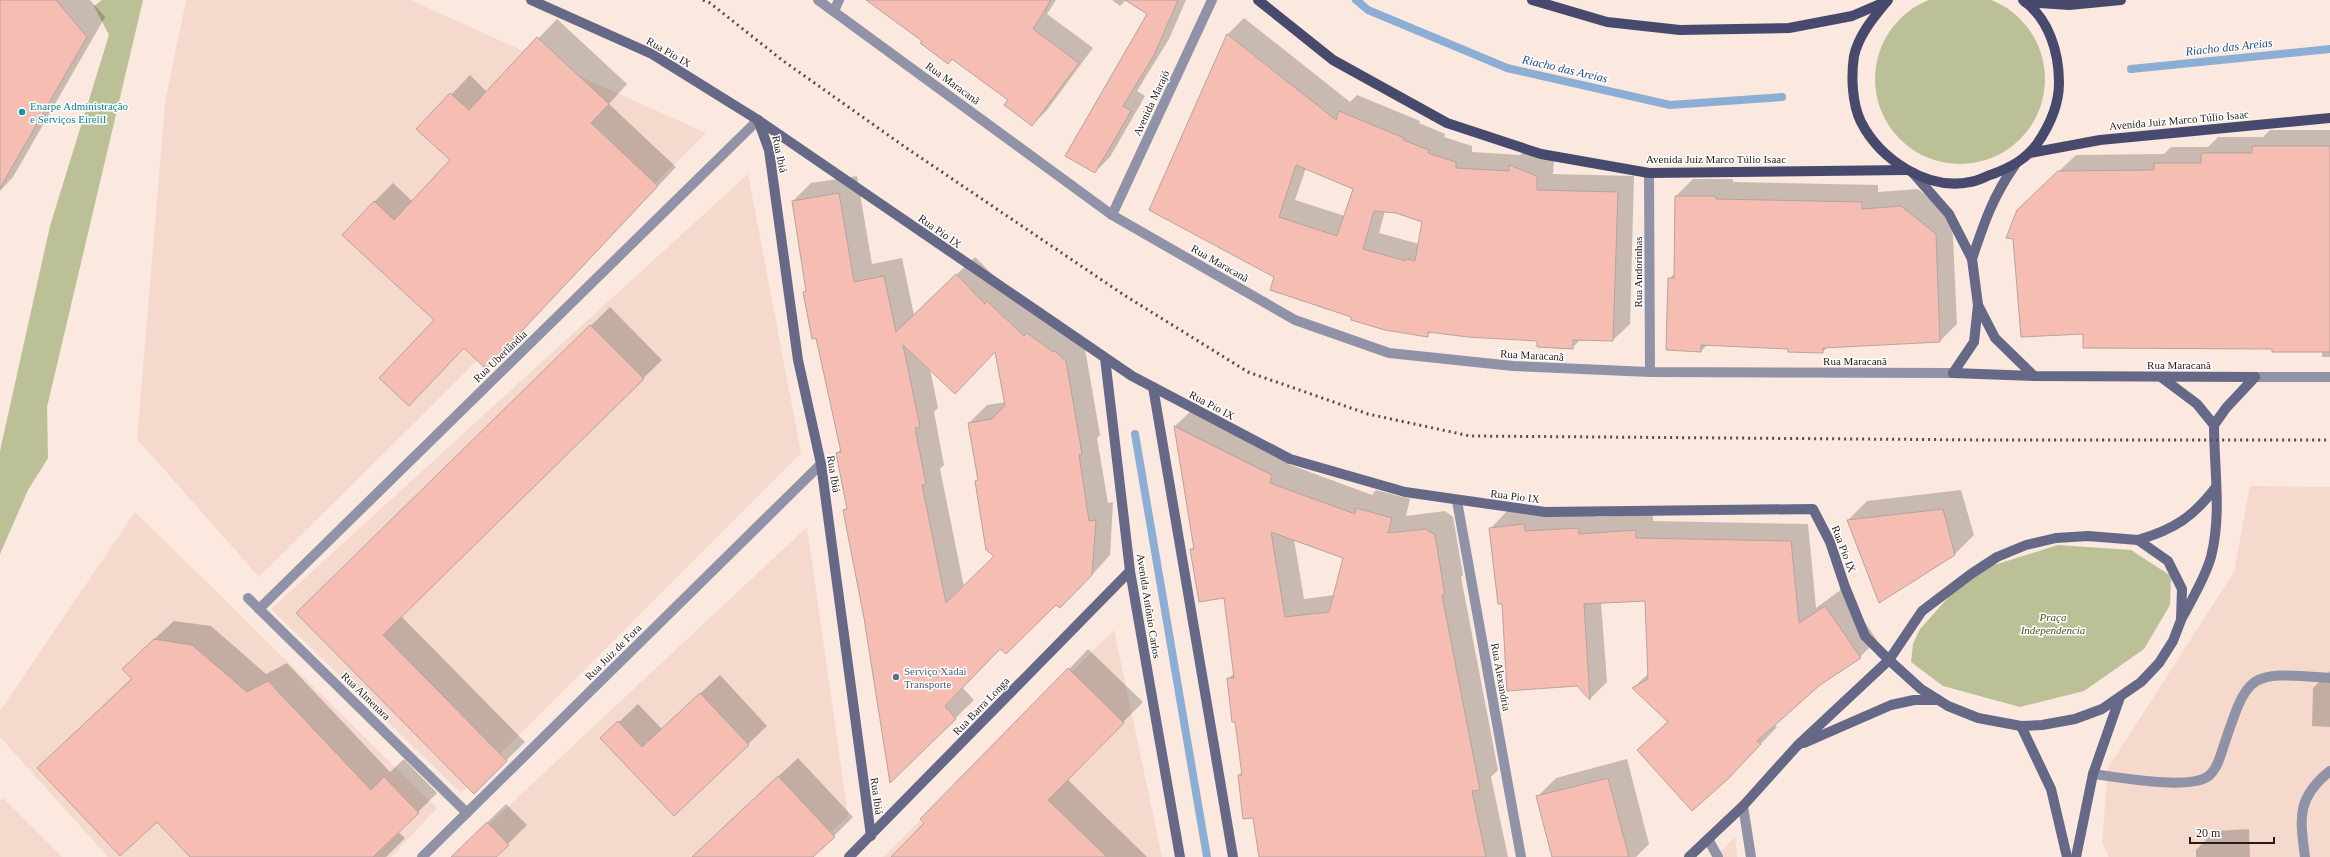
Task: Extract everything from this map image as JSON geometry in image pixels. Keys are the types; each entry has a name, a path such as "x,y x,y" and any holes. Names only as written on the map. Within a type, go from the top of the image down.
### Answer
{"main road":[{"name":"Avenida Juiz Marco Túlio Isaac","path":"1258,0 1333,60 1447,123 1541,154 1650,173 1909,171"},
{"path":"1532,0 1607,22 1680,30 1789,28 1852,16 1888,0"},
{"path":"1888,0 1867,25 1854,56 1853,89 1861,121 1880,149 1909,171 1941,182 1970,182 2015,165 2030,153 2050,126 2059,95 2059,63 2049,32 2039,16 2024,1"},
{"path":"2024,1 2069,5 2121,0"},
{"name":"Avenida Juiz Marco Túlio Isaac","path":"2030,153 2100,140 2330,118"}],"street":[{"name":"Rua Pio IX","path":"531,0 652,54 758,120 1105,358 1153,387 1290,459 1405,492 1457,501 1545,512 1813,510 1830,542 1845,587 1865,636 1889,660"},
{"name":"Rua Maracanã","path":"818,0 834,10 1112,215 1295,320 1389,353 1513,366 1650,372 1953,373 2034,376 2160,377 2330,377"},
{"path":"834,10 839,0"},
{"name":"Avenida Marajó","path":"1112,215 1212,0"},
{"name":"Rua Ibiá","path":"758,120 769,150 798,360 821,464 871,836"},
{"name":"Rua Uberlândia","path":"260,609 758,120"},
{"path":"1972,259 1988,210 2002,184 2015,165"},
{"path":"1909,171 1949,214 1972,259 1978,305 1974,342 1953,373"},
{"name":"Rua Andorinhas","path":"1650,173 1650,372"},
{"path":"1978,305 1995,338 2034,376"},
{"name":"Avenida Antônio Carlos","path":"1105,358 1130,571 1180,857"},
{"path":"2160,377 2196,404 2214,425"},
{"path":"1889,660 1921,689 1938,700 1978,718 2021,726 2042,725 2075,719 2102,709 2120,698 2140,682 2159,663 2173,642 2180,620 2198,588 2211,558 2217,524 2214,425 2230,403 2255,377"},
{"path":"1153,387 1233,857"},
{"name":"Rua Juiz de Fora","path":"422,857 821,464"},
{"path":"1689,857 1743,806 1797,746 1889,660 1922,611 1971,574 1997,557 2026,545 2056,538 2088,536 2138,540 2160,534 2184,520 2200,508 2216,486"},
{"name":"Rua Alexandria","path":"1457,501 1521,857"},
{"path":"2138,540 2168,561 2182,589 2180,620"},
{"name":"Rua Barra Longa","path":"849,857 1130,571"},
{"name":"Rua Almenara","path":"248,598 467,813"},
{"path":"2093,774 2146,781 2194,782 2208,777 2218,764 2238,702 2246,688 2260,678 2279,674 2330,678"},
{"path":"2076,857 2093,774 2120,698"},
{"path":"1797,746 1891,705 1914,700 1938,700"},
{"path":"2021,726 2051,789 2067,857"},
{"path":"2305,857 2300,822 2305,800 2317,781 2330,771"},
{"path":"1743,806 1751,857"},
{"path":"1708,839 1718,857"}],"shaded area":[{"path":"186,0 410,0 706,133 259,577 137,439 165,103"},
{"path":"748,174 801,453 461,793 271,609"},
{"path":"2250,486 2330,487 2330,857 2109,857 2102,843 2108,768 2234,572"},
{"path":"135,512 437,808 391,857 108,857 0,737 0,711"},
{"path":"807,527 848,816 806,857 454,857"},
{"path":"1114,630 1162,857 883,857"},
{"path":"3,798 62,857 0,857 0,801"},
{"path":"1735,837 1737,857 1715,857"}],"green space":[{"path":"1952,-6 1968,-6 1993,0 2014,13 2026,25 2039,46 2042,54 2045,79 2044,96 2039,112 2026,133 2014,145 1993,158 1985,161 1968,164 1952,164 1927,158 1906,145 1894,133 1881,112 1878,104 1875,87 1875,71 1881,46 1894,25 1906,13 1927,0 1935,-3"},
{"path":"102,0 143,0 47,407 48,458 28,490 0,554 0,451 50,226 109,35 94,6"},
{"name":"Praça Independencia","path":"2058,545 2131,550 2171,576 2170,605 2144,649 2084,691 2020,707 1943,686 1911,662 1913,644 1920,629 1955,590 1991,566"}],"building":[{"name":"Enarpe Administração e Serviços EireliI","path":"0,0 56,0 87,37 0,188"},
{"path":"866,0 1051,0 1033,29 1079,63 1032,126 1004,105 1008,100 952,59 948,64 920,43 922,41"},
{"path":"1125,0 1178,0 1154,55 1123,106 1131,111 1095,173 1065,156 1147,14"},
{"path":"1227,34 1336,120 1339,111 1404,138 1403,140 1429,150 1428,153 1456,162 1456,168 1509,171 1509,165 1537,176 1537,190 1618,192 1613,341 1573,340 1573,349 1537,347 1537,341 1468,337 1428,332 1428,337 1385,330 1351,320 1351,317 1270,290 1274,277 1149,210","holes":["1296,165 1353,189 1337,236 1279,217","1374,211 1396,213 1422,222 1415,261 1406,259 1406,261 1363,249"]},
{"path":"537,37 609,104 591,123 658,186 486,369 464,348 409,406 379,378 434,320 342,235 374,201 394,220 450,160 416,129 450,93 469,110"},
{"path":"2252,146 2330,146 2330,352 2272,352 2272,349 2083,348 2083,334 2021,337 2013,239 2006,238 2017,210 2058,171 2154,170 2154,163 2201,163 2201,153 2252,153"},
{"path":"839,193 854,282 884,276 896,332 956,274 985,304 987,301 1024,336 1027,333 1053,352 1055,351 1066,361 1082,454 1079,455 1089,521 1096,520 1092,575 1060,608 1056,605 1006,654 1000,649 945,706 956,719 890,783 864,618 843,510 847,509 836,453 841,452 816,338 812,339 803,292 806,291 792,201","holes":["903,345 955,394 995,352 1005,405 992,419 968,423 978,480 975,481 986,550 994,556 946,603 922,485 926,484 915,428 920,427"]},
{"path":"1675,196 1716,196 1716,199 1862,202 1862,209 1901,206 1936,234 1940,342 1823,348 1823,353 1788,352 1788,349 1701,345 1701,352 1666,350 1668,278 1674,278"},
{"path":"590,325 644,379 383,635 507,761 474,794 296,613"},
{"path":"1174,426 1272,475 1270,483 1355,514 1356,508 1392,518 1388,533 1426,529 1435,535 1445,595 1442,595 1480,790 1472,791 1486,857 1259,857 1253,818 1243,819 1238,775 1242,775 1235,722 1232,722 1227,678 1234,678 1224,598 1199,602 1190,549 1194,549","holes":["1271,532 1343,558 1329,612 1285,617"]},
{"path":"1943,509 1955,555 1879,603 1847,520"},
{"path":"1524,524 1525,531 1579,528 1579,534 1636,530 1636,538 1791,541 1799,623 1825,606 1861,658 1820,685 1757,741 1761,744 1728,779 1692,811 1637,750 1668,722 1632,688 1648,679 1645,601 1584,604 1590,700 1577,686 1507,691 1502,604 1498,604 1489,528"},
{"path":"154,639 192,645 247,692 268,681 371,790 384,777 419,813 373,857 190,857 157,822 120,856 37,768 132,679 122,669"},
{"path":"1068,668 1124,723 1048,800 1107,857 891,857 924,823 920,819"},
{"path":"700,693 749,745 674,816 600,738 618,721 642,747"},
{"path":"778,776 835,837 813,857 692,857"},
{"path":"1608,778 1629,857 1552,857 1536,796"},
{"path":"487,822 509,845 496,857 451,857"}],"waterway":[{"name":"Riacho das Areias","path":"1356,0 1368,10 1507,68 1670,105 1782,97"},
{"name":"Riacho das Areias","path":"2131,69 2330,49"},
{"path":"1135,434 1207,857"}],"railway":[{"path":"703,0 710,3 782,60 905,147 1124,295 1248,372 1368,414 1470,436 1987,440 2330,440"}],"place":[{"name":"Enarpe Administração e Serviços EireliI","path":"22,112"},
{"name":"Serviço Xadai Transporte","path":"896,677"}]}
